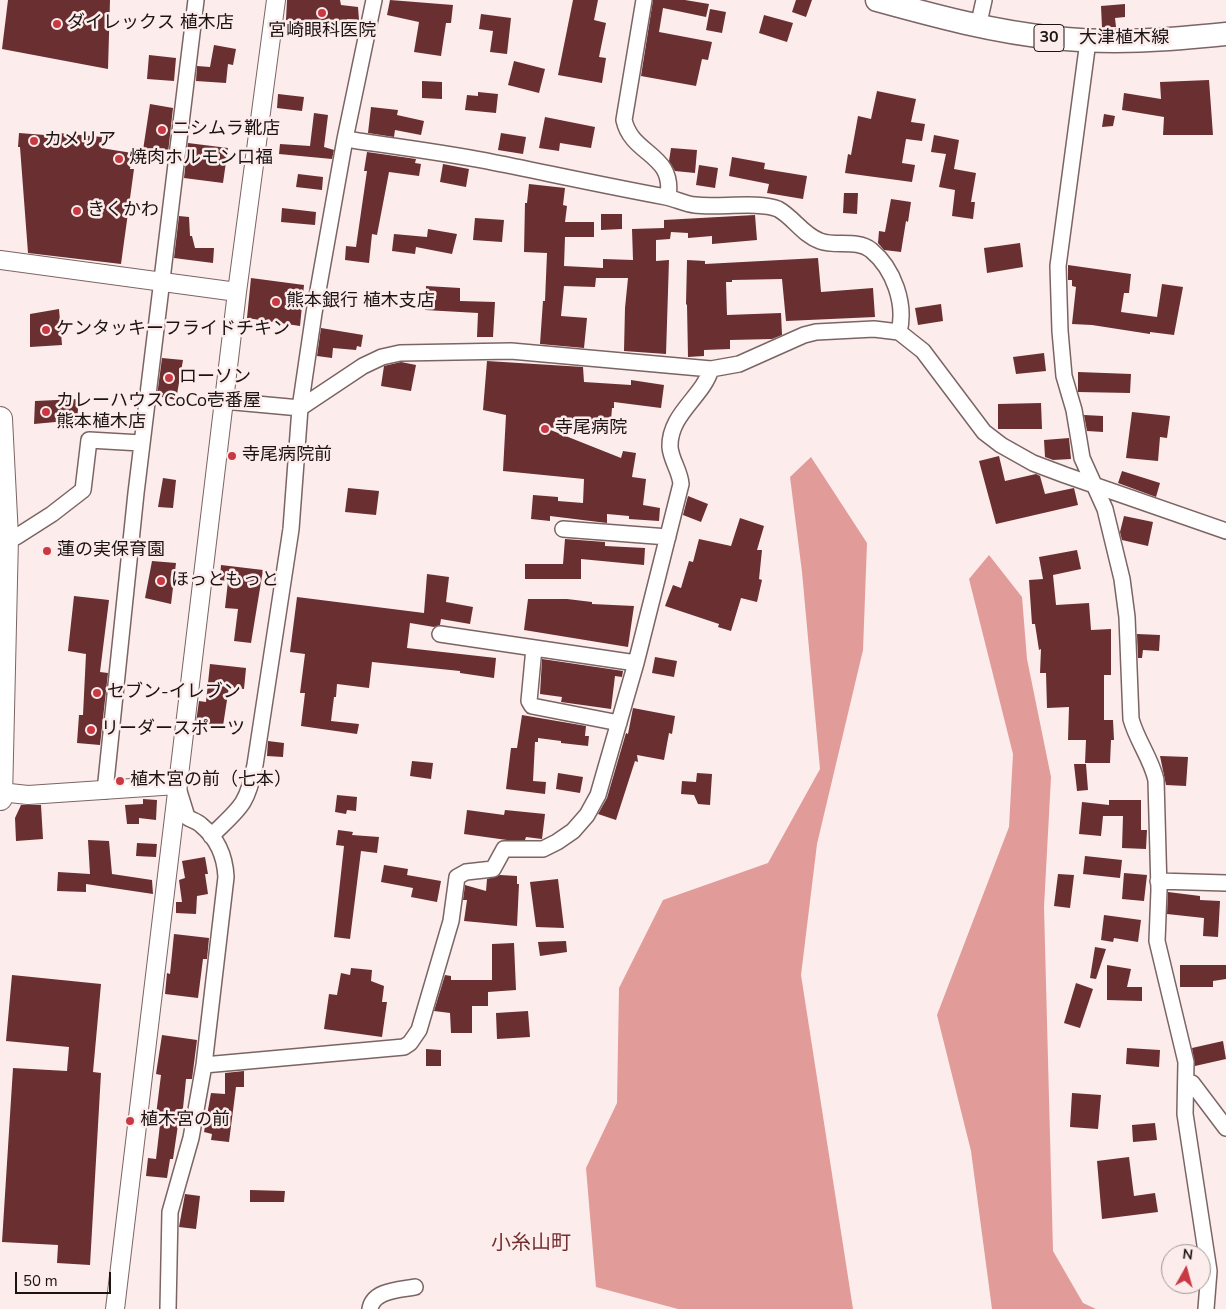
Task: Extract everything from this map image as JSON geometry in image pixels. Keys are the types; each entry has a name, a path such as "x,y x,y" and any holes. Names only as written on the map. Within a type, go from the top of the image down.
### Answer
{"highway":[{"path":"0,419 3,537 0,798"}],"main road":[{"name":"大津植木線","path":"876,0 978,26 1056,39 1133,41 1226,34"}],"street":[{"path":"105,791 141,443 196,0"},
{"path":"115,1309 136,1149 177,785 237,292 276,0"},
{"path":"210,836 241,807 250,792 256,765 291,529 300,408 345,139 374,0"},
{"path":"644,0 624,120 627,132 634,140 661,162 667,173 670,188 668,197"},
{"path":"978,26 984,0"},
{"path":"1084,40 1088,41 1058,276 1064,376 1074,410 1082,458 1105,509 1126,603 1131,719 1134,732 1153,766 1156,780 1157,941 1186,1062 1185,1114 1209,1271 1206,1309"},
{"path":"345,139 486,161 603,186 668,197 696,206 771,208 778,210 819,241 863,246 871,250 886,268 901,302 902,319 898,332"},
{"path":"0,260 237,292"},
{"path":"224,401 300,408 363,366 382,357 400,353 511,351 711,369 739,364 804,335 816,332 874,329 898,332 922,351 984,432 1000,445 1033,462 1226,530"},
{"path":"204,1065 404,1048 419,1030 452,921 457,877 466,872 493,869 504,849 543,849 558,842 573,831 587,815 598,795 619,723 681,484 672,458 671,435 688,403 708,379 711,369"},
{"path":"3,537 16,537 52,514 83,490 89,440 141,443"},
{"path":"564,529 668,537"},
{"path":"440,634 636,663"},
{"path":"534,648 529,701 532,706 619,723"},
{"path":"0,792 28,795 177,785"},
{"path":"168,1309 170,1212 191,1138 204,1065 226,878 225,860 210,836 199,823 187,817 177,785"},
{"path":"1158,881 1226,883"},
{"path":"1186,1081 1192,1083 1226,1128"},
{"path":"370,1309 371,1302 379,1295 415,1287"}],"shaded area":[{"path":"811,457 867,543 863,650 817,844 801,975 853,1309 678,1309 596,1287 586,1168 617,1103 619,988 663,900 768,863 820,769 802,572 790,477"},
{"path":"989,555 1022,597 1027,659 1051,777 1044,907 1053,1251 1083,1303 1096,1309 992,1309 971,1151 937,1015 1009,827 1013,754 969,579"}],"building":[{"name":"ダイレックス 植木店","path":"8,0 110,0 108,69 2,49"},
{"name":"宮崎眼科医院","path":"287,0 340,0 341,5 358,7 359,20 347,19 350,27 286,20"},
{"path":"390,0 453,5 451,23 446,23 441,56 414,52 419,22 387,15"},
{"path":"573,0 598,0 594,20 606,23 599,57 606,58 602,83 558,75"},
{"path":"653,0 685,0 709,4 706,17 663,8 659,32 712,42 708,60 702,59 696,86 641,76"},
{"path":"796,0 812,0 806,17 792,12"},
{"path":"1125,4 1125,17 1115,18 1116,27 1102,28 1101,6"},
{"path":"710,9 726,12 722,33 706,30"},
{"path":"481,14 511,18 507,54 490,52 493,31 479,29"},
{"path":"764,15 793,23 787,42 759,33"},
{"path":"214,45 236,49 233,65 228,64 226,83 196,81 197,66 210,67"},
{"path":"149,55 176,58 174,81 147,79"},
{"path":"514,61 545,69 539,93 508,85"},
{"path":"1209,80 1213,135 1163,135 1164,117 1122,110 1124,93 1161,99 1160,82"},
{"path":"422,81 442,82 442,99 422,98"},
{"path":"877,91 916,99 911,122 925,124 922,141 906,139 902,163 915,165 912,182 845,173 848,154 851,155 858,116 871,119"},
{"path":"478,92 498,94 496,113 465,110 467,95 478,96"},
{"path":"278,94 304,97 302,111 277,108"},
{"name":"ニシムラ靴店","path":"150,104 173,108 168,153 143,150"},
{"path":"371,107 398,110 397,115 424,121 421,135 395,130 394,137 368,133"},
{"path":"314,113 328,115 324,147 334,150 332,159 279,154 280,144 310,146"},
{"path":"1104,114 1115,116 1113,126 1102,127"},
{"path":"545,117 595,127 591,148 560,143 559,151 539,148"},
{"name":"きくかわ","path":"19,133 58,136 58,133 102,137 101,148 132,153 130,169 134,169 121,264 28,253 20,147 18,147"},
{"path":"501,133 526,137 523,154 498,150"},
{"path":"934,135 959,140 954,169 976,173 971,202 975,202 973,219 952,216 955,190 939,187 946,154 931,152"},
{"path":"188,143 228,148 223,183 184,178"},
{"path":"671,148 697,150 695,173 675,171 669,161"},
{"path":"367,152 416,159 415,163 421,164 419,176 389,172 377,235 372,234 369,263 345,260 346,246 356,247 367,171 364,171"},
{"path":"732,157 765,163 764,169 807,176 803,199 767,193 769,184 729,176"},
{"path":"443,164 469,169 466,187 440,182"},
{"path":"699,165 718,168 715,188 696,185"},
{"path":"298,174 323,177 322,190 296,187"},
{"path":"529,184 565,188 563,205 567,206 565,222 594,222 594,237 565,237 564,266 603,268 603,259 633,260 632,229 664,228 664,220 755,215 757,240 712,244 712,236 688,238 688,233 671,232 670,239 656,240 656,261 669,260 666,354 624,351 628,278 596,278 595,287 564,286 561,316 587,318 584,348 540,344 543,301 545,301 547,253 524,252 525,203 527,203"},
{"path":"844,193 858,193 857,214 843,213"},
{"path":"891,199 911,202 901,252 884,250 878,243 879,231 885,232"},
{"path":"282,208 316,212 315,225 281,222"},
{"path":"601,214 622,214 622,229 601,230"},
{"path":"179,216 189,217 190,236 192,236 195,248 214,248 213,263 174,258"},
{"path":"475,218 504,220 502,242 473,240"},
{"path":"428,229 457,234 452,254 416,247 415,254 392,251 394,234 427,237"},
{"path":"1020,243 1023,267 987,273 984,248"},
{"path":"818,258 821,292 873,288 875,317 786,321 782,279 732,280 732,282 726,282 727,315 781,313 782,335 772,339 730,340 730,349 704,350 704,356 688,357 687,260 705,261 705,264"},
{"path":"1068,265 1131,274 1129,293 1124,293 1121,312 1157,317 1162,284 1183,287 1174,335 1150,332 1150,334 1092,325 1072,324 1076,287 1072,286 1072,280 1068,280"},
{"name":"熊本銀行 植木支店","path":"251,278 304,285 300,326 247,318"},
{"path":"426,286 460,288 460,301 495,302 493,337 477,337 478,313 425,310"},
{"path":"941,304 943,321 918,325 915,308"},
{"name":"ケンタッキーフライドチキン","path":"59,309 62,345 30,347 30,314"},
{"path":"321,328 363,335 361,347 357,346 356,350 333,348 332,358 317,356"},
{"path":"1044,353 1046,371 1016,374 1013,357"},
{"name":"ローソン","path":"162,358 183,360 176,400 157,396"},
{"path":"487,361 583,367 584,382 631,385 631,380 664,385 661,408 614,402 610,432 543,427 621,458 623,451 636,453 632,477 646,479 643,505 660,508 659,521 629,519 629,516 607,514 607,523 550,516 550,521 531,519 533,495 558,497 558,501 583,503 584,479 503,471 506,415 483,410"},
{"path":"401,362 416,365 411,391 381,386 384,366"},
{"path":"1078,372 1131,374 1130,393 1078,392"},
{"path":"79,399 77,420 34,424 35,401"},
{"path":"1041,403 1042,429 998,429 998,404"},
{"path":"1132,412 1170,416 1167,438 1160,437 1158,461 1126,458"},
{"path":"1084,415 1103,416 1103,432 1087,431"},
{"path":"1069,438 1071,459 1053,460 1045,457 1044,440"},
{"path":"999,456 1005,481 1036,474 1040,476 1045,494 1074,488 1078,505 996,524 979,461"},
{"path":"1122,471 1160,483 1156,497 1118,483"},
{"path":"163,478 176,480 173,508 158,507"},
{"path":"348,488 379,491 376,515 345,512"},
{"path":"688,496 708,504 701,522 683,515"},
{"path":"1124,516 1153,522 1148,546 1122,540 1120,532"},
{"path":"740,518 764,526 757,550 762,550 759,579 762,580 757,602 741,598 731,631 718,627 719,624 665,606 673,585 681,588 689,561 693,562 699,539 731,546"},
{"path":"565,539 605,542 605,546 645,548 644,565 581,559 581,579 525,579 525,564 563,564"},
{"path":"1077,550 1081,569 1053,575 1056,605 1089,603 1091,630 1111,629 1111,675 1104,675 1104,720 1113,720 1114,740 1111,740 1110,763 1085,763 1086,740 1068,740 1069,707 1047,708 1046,673 1040,673 1041,649 1039,650 1035,624 1032,624 1029,580 1043,579 1039,557"},
{"name":"ほっともっと","path":"152,561 176,563 171,604 145,598"},
{"path":"221,565 263,570 251,643 234,641 238,609 225,608 228,581 220,580"},
{"path":"427,574 449,577 446,602 473,607 470,624 441,619 440,625 434,627 410,623 407,648 496,658 494,678 460,673 460,671 372,662 369,688 337,684 336,697 334,697 331,721 359,724 357,734 301,726 305,693 300,693 305,654 290,652 297,597 424,613"},
{"path":"74,596 109,600 100,672 108,673 100,745 77,743 79,715 83,715 86,654 68,651"},
{"path":"528,599 567,599 592,602 592,604 634,606 628,647 524,630"},
{"path":"1137,634 1160,635 1159,651 1143,650 1142,658 1138,658"},
{"path":"655,657 677,661 674,677 652,673"},
{"path":"542,659 623,671 622,677 615,676 611,709 561,702 562,697 540,694"},
{"path":"210,664 246,668 244,689 229,687 223,726 196,722 199,701 206,702"},
{"path":"633,708 675,716 672,734 669,733 664,760 637,755 638,762 635,761 616,820 598,814 607,798 626,733 628,734"},
{"path":"522,715 586,726 585,736 589,736 588,746 538,738 538,742 535,742 533,781 546,782 545,794 506,789 511,748 517,748"},
{"path":"268,741 284,743 283,757 267,756"},
{"path":"1160,756 1188,757 1186,786 1166,785"},
{"path":"412,761 433,763 431,779 410,776"},
{"path":"1074,764 1086,764 1088,790 1077,791"},
{"path":"558,773 583,777 580,793 556,789"},
{"path":"697,773 712,774 710,805 698,804 694,795 681,794 682,781 696,782"},
{"path":"337,795 357,797 356,811 347,810 346,814 335,812"},
{"path":"143,799 157,800 156,820 139,818 139,824 127,824 125,805 143,804"},
{"path":"1109,800 1141,800 1141,830 1147,830 1146,849 1122,848 1123,816 1103,816 1101,836 1079,834 1082,802 1109,805"},
{"path":"21,805 41,805 43,839 16,841 15,818"},
{"path":"467,810 504,815 505,810 545,814 542,839 526,837 525,840 507,840 464,834"},
{"path":"338,830 353,832 352,835 379,837 377,853 361,851 350,939 334,937 344,846 336,845"},
{"path":"88,840 109,841 112,874 152,880 153,894 86,884 86,892 57,891 58,872 90,874"},
{"path":"137,843 157,844 156,857 136,856"},
{"path":"1085,856 1122,860 1120,878 1083,874"},
{"path":"205,857 208,874 205,874 208,894 197,896 196,914 176,913 176,902 182,902 179,880 185,878 182,861"},
{"path":"384,865 408,869 407,875 441,881 437,902 411,897 413,888 381,882"},
{"path":"1124,873 1147,875 1144,901 1122,899"},
{"path":"1058,874 1074,875 1070,908 1054,906"},
{"path":"500,875 517,876 517,884 519,884 517,926 464,921 467,900 463,900 465,885 486,891 487,879"},
{"path":"558,879 564,928 536,927 530,882"},
{"path":"1168,892 1200,896 1200,900 1220,901 1218,937 1203,936 1204,918 1167,914"},
{"path":"1104,915 1141,920 1138,942 1114,938 1113,942 1101,940"},
{"path":"174,934 209,938 207,959 203,959 198,998 165,994 167,973 170,974"},
{"path":"566,941 567,952 540,956 538,942"},
{"path":"514,943 516,990 488,992 488,1006 472,1006 472,1033 451,1033 450,1013 434,1011 445,975 451,976 451,980 492,980 492,944"},
{"path":"1095,947 1106,949 1096,979 1090,978"},
{"path":"1107,965 1131,969 1127,987 1142,987 1142,1001 1107,1000"},
{"path":"1180,965 1226,965 1226,979 1213,981 1213,987 1180,987"},
{"path":"351,968 372,970 371,981 384,986 382,1002 387,1002 382,1037 324,1029 329,994 337,995 341,973 350,975"},
{"path":"12,975 101,984 93,1072 101,1073 90,1265 57,1263 58,1245 2,1242 13,1068 67,1071 69,1047 6,1041"},
{"path":"1076,983 1093,989 1080,1028 1064,1023"},
{"path":"528,1011 530,1037 497,1039 496,1013"},
{"path":"162,1035 197,1040 192,1079 186,1079 182,1118 179,1118 173,1159 170,1159 167,1178 146,1176 148,1158 156,1159 161,1116 156,1115 161,1075 156,1074"},
{"path":"1223,1041 1226,1059 1195,1066 1192,1048"},
{"path":"1127,1048 1160,1050 1159,1067 1126,1064"},
{"path":"426,1049 441,1050 441,1066 426,1066"},
{"path":"244,1071 244,1087 236,1087 229,1142 211,1140 212,1134 204,1132 211,1093 225,1094 225,1073"},
{"path":"1072,1093 1101,1095 1098,1129 1070,1127"},
{"path":"1155,1123 1157,1140 1133,1142 1132,1125"},
{"path":"1129,1157 1134,1196 1155,1193 1158,1212 1102,1219 1097,1161"},
{"path":"250,1190 285,1191 284,1202 250,1202"},
{"path":"185,1194 200,1196 196,1229 179,1227"}],"place":[{"name":"宮崎眼科医院","path":"322,13"},
{"name":"ダイレックス 植木店","path":"57,24"},
{"name":"ニシムラ靴店","path":"162,130"},
{"name":"カメリア","path":"34,141"},
{"name":"焼肉ホルモン口福","path":"119,159"},
{"name":"きくかわ","path":"77,211"},
{"name":"熊本銀行 植木支店","path":"276,302"},
{"name":"ケンタッキーフライドチキン","path":"46,330"},
{"name":"ローソン","path":"169,378"},
{"name":"カレーハウスCoCo壱番屋 熊本植木店","path":"46,412"},
{"name":"寺尾病院","path":"545,429"},
{"name":"寺尾病院前","path":"232,456"},
{"name":"蓮の実保育園","path":"47,551"},
{"name":"ほっともっと","path":"161,581"},
{"name":"セブン-イレブン","path":"97,693"},
{"name":"リーダースポーツ","path":"91,730"},
{"name":"植木宮の前（七本）","path":"120,781"},
{"name":"植木宮の前","path":"130,1121"}],"district":[{"name":"小糸山町","path":"531,1244"}]}
